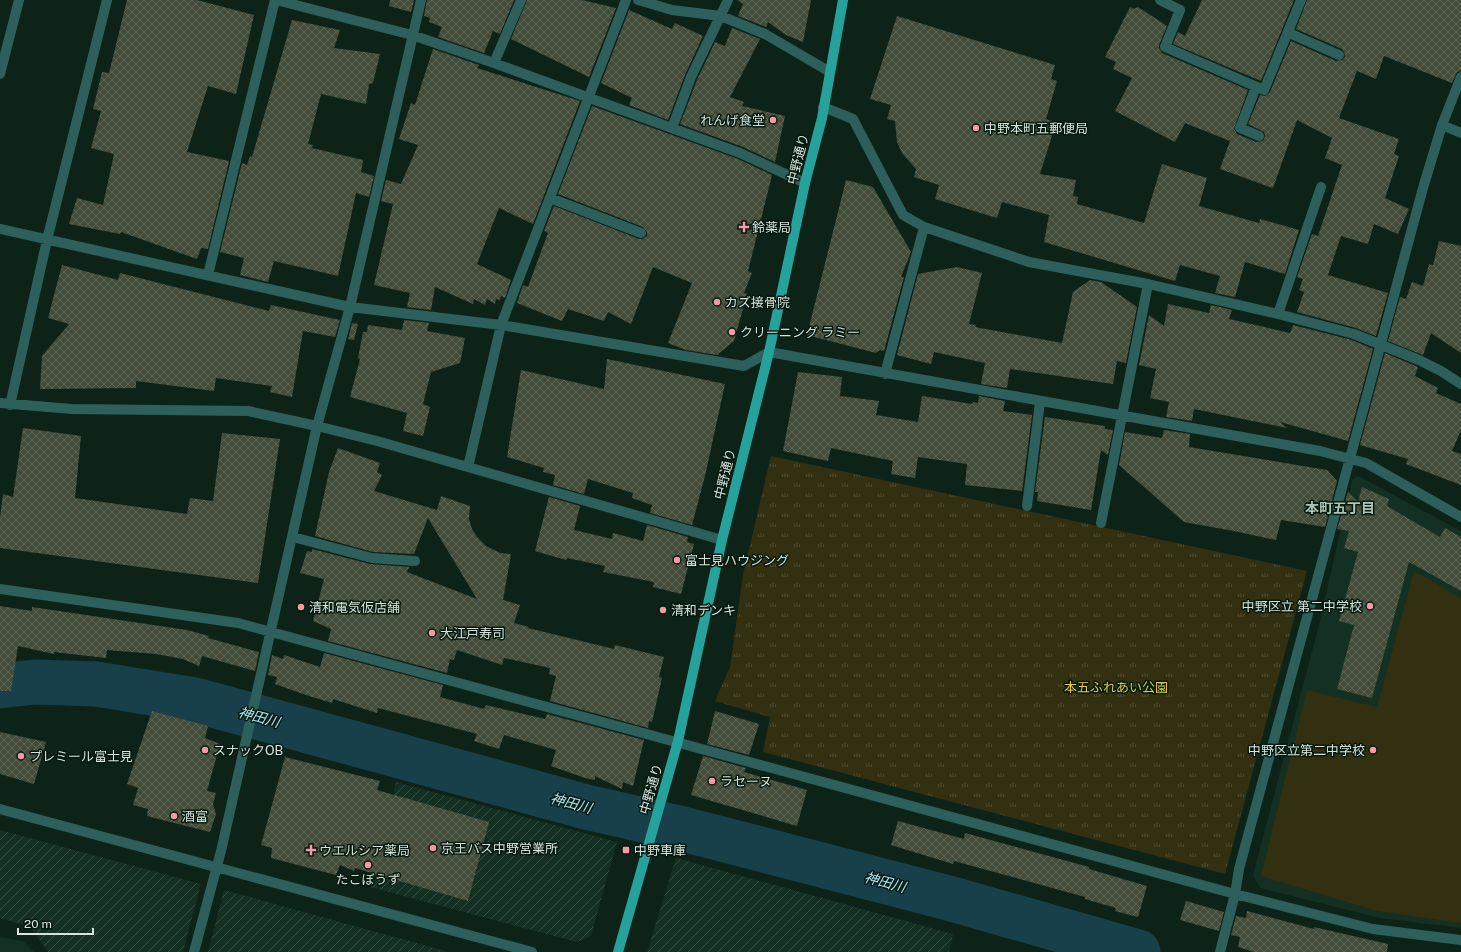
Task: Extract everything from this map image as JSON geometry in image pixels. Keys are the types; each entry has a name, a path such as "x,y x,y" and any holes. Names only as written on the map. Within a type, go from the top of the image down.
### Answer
{"main road":[{"name":"中野通り","path":"618,952 678,742 722,540 769,352 805,183 823,107 843,0"}],"street":[{"path":"0,74 19,0"},
{"path":"107,0 5,404 72,409 248,411 318,426 468,467 722,540"},
{"path":"208,275 275,0 412,35 494,63 740,153 805,183"},
{"path":"194,952 218,867 318,426 350,307 421,0"},
{"path":"494,63 521,0"},
{"path":"468,467 501,325 626,0"},
{"path":"638,0 672,10 721,16 765,34 830,72"},
{"path":"672,128 691,77 728,0"},
{"path":"1160,0 1180,10 1165,46 1264,90 1302,0"},
{"path":"1289,33 1339,55"},
{"path":"1220,952 1235,894 1239,869 1380,344 1442,125 1461,77"},
{"path":"1256,87 1240,128 1259,136"},
{"path":"823,107 853,119 903,215 924,227 1029,262 1148,284 1278,314 1354,334 1441,371 1461,384"},
{"path":"1442,125 1461,133"},
{"path":"1278,314 1321,187"},
{"path":"550,198 641,233"},
{"path":"885,374 924,227"},
{"path":"0,229 350,307 501,325 744,366 769,352 1320,452 1366,463 1461,517"},
{"path":"1101,523 1148,284"},
{"path":"1027,506 1040,402"},
{"path":"293,537 372,558 415,561"},
{"path":"0,589 238,623 1235,894 1373,928 1461,940"},
{"path":"0,809 532,952"}],"shaded area":[{"name":"中野区立第二中学校","path":"1358,476 1461,531 1461,928 1380,918 1260,888 1253,875 1319,625 1352,480"},
{"path":"396,782 617,842 591,936 577,942 370,887"},
{"path":"0,830 201,884 183,952 48,952 30,927 0,918"},
{"path":"676,858 953,934 949,952 647,952"},
{"path":"224,890 449,952 208,952"},
{"path":"0,937 23,941 34,952 0,952"}],"green space":[{"name":"本五ふれあい公園","path":"771,456 1307,571 1225,874 763,752 770,717 715,701 730,667 743,575"},
{"name":"中野区立第二中学校","path":"1414,571 1461,598 1461,923 1377,911 1261,876 1307,690 1377,707"}],"building":[{"path":"127,0 197,0 254,15 236,94 208,86 187,152 229,161 208,249 201,248 197,259 121,232 120,234 69,224 77,198 103,205 114,154 91,148 101,111 93,109 102,72 109,73"},
{"path":"390,0 414,0 411,12 389,6"},
{"path":"427,0 514,0 500,34 493,31 484,53 438,37 442,27 429,22 430,18 424,16"},
{"path":"527,0 582,0 616,8 589,77 511,39"},
{"path":"737,0 811,0 803,42 786,35 768,22 766,27 738,16 743,4"},
{"path":"1202,0 1294,0 1261,81 1173,44 1178,32 1185,36"},
{"path":"1307,0 1461,0 1461,71 1457,72 1452,83 1384,56 1376,79 1357,71 1339,118 1399,139 1394,154 1399,156 1385,198 1409,209 1398,234 1374,224 1368,244 1341,236 1328,275 1388,293 1376,336 1356,328 1297,312 1304,292 1299,290 1303,279 1297,277 1312,234 1318,236 1342,165 1325,158 1332,138 1297,120 1273,188 1220,169 1230,141 1185,123 1175,142 1115,111 1132,78 1113,69 1116,62 1105,57 1130,7 1134,9 1138,7 1167,26 1159,45 1162,53 1248,90 1234,129 1237,134 1256,142 1263,141 1265,136 1264,132 1248,124 1260,95 1265,96 1270,92 1291,41 1336,61 1342,60 1345,57 1342,49 1296,29"},
{"path":"629,10 672,29 675,23 703,36 685,75 668,120 629,105 632,98 601,83"},
{"path":"897,16 1055,65 1051,79 1057,81 1046,119 1056,123 1040,174 1076,180 1073,196 1078,197 1077,204 1144,223 1162,164 1207,178 1199,206 1259,223 1260,219 1299,230 1285,274 1245,262 1235,297 1215,293 1220,276 1180,265 1175,281 1044,242 1049,215 1002,202 997,218 935,199 939,185 914,177 916,169 902,153 897,142 895,121 887,119 891,105 870,99"},
{"path":"292,20 340,30 334,48 380,54 373,83 369,84 366,104 321,94 308,144 313,145 312,148 363,160 361,172 374,176 369,197 356,193 338,276 274,261 268,282 240,275 244,258 220,252 242,163 247,165 250,156 252,157"},
{"path":"732,28 760,39 730,97 744,102 742,106 785,116 775,162 743,147 680,124 697,80 715,42 725,46"},
{"path":"433,49 479,65 477,68 580,101 533,224 499,208 477,264 511,280 505,298 501,296 500,300 496,299 495,304 487,299 485,305 474,299 473,304 435,287 431,310 407,307 410,293 374,285 393,204 381,201 386,180 401,184 418,145 399,139 411,103 415,105"},
{"path":"592,106 738,159 772,175 748,271 752,273 744,293 747,294 734,341 717,355 686,350 668,343 692,283 653,267 631,324 608,312 604,321 568,309 562,321 517,303 523,285 528,287 548,233 544,231 554,206 639,239 647,236 647,232 643,227 558,194"},
{"path":"846,180 873,187 911,252 901,277 904,277 884,351 880,350 876,353 807,335"},
{"path":"1439,241 1461,246 1461,353 1431,333 1423,355 1388,341 1400,297 1406,299 1412,282 1423,286 1429,264 1433,265"},
{"path":"62,265 118,280 120,273 269,311 271,305 340,320 335,337 303,331 292,397 270,392 272,386 216,378 214,391 136,381 136,388 40,389 42,356 69,324 48,318"},
{"path":"957,267 982,273 969,324 976,325 975,327 1062,343 1073,292 1090,280 1101,282 1137,307 1126,363 1117,361 1113,384 1010,369 1007,388 981,384 985,363 934,352 931,364 897,355 918,274"},
{"path":"1168,304 1209,313 1211,305 1232,310 1229,319 1290,333 1293,325 1352,340 1373,349 1348,441 1280,422 1287,428 1194,409 1192,421 1166,417 1169,402 1150,398 1156,369 1139,365 1149,315 1164,326"},
{"path":"404,320 429,323 427,331 465,338 460,363 431,372 423,404 430,407 423,436 403,431 407,413 350,397 360,359 358,358 363,332 367,332 368,325 402,330"},
{"path":"352,323 358,324 354,340 348,339"},
{"path":"1385,353 1418,367 1415,376 1438,388 1436,393 1461,404 1461,430 1452,451 1461,454 1461,485 1406,464 1408,459 1360,445"},
{"path":"607,359 725,384 705,476 692,525 650,513 652,505 632,498 633,493 588,479 584,494 553,485 555,475 543,472 544,468 507,457 521,370 604,389"},
{"path":"798,372 842,377 840,396 879,401 876,415 918,422 922,396 972,404 973,402 978,403 979,396 1005,401 1003,411 1032,415 1022,491 965,485 967,464 918,457 915,478 891,474 893,461 831,448 828,461 783,451"},
{"path":"1045,417 1105,426 1105,429 1113,430 1108,455 1101,450 1091,510 1037,501 1038,492 1035,492"},
{"path":"23,428 81,436 75,498 187,514 190,498 213,501 222,433 280,439 258,583 0,548 0,517 3,494 13,497"},
{"path":"1164,430 1190,434 1189,447 1327,470 1337,481 1325,527 1281,520 1276,540 1184,522 1119,465 1125,432 1162,438"},
{"path":"338,448 380,463 377,472 382,475 374,491 437,510 441,496 470,506 469,519 472,529 477,537 486,546 500,553 511,554 503,600 520,605 514,623 529,627 528,628 614,649 615,645 664,657 659,677 662,678 652,722 649,721 648,728 550,701 556,676 549,674 550,668 504,658 502,665 457,650 454,660 450,659 447,673 328,641 331,629 313,621 324,579 300,573 307,551 312,552 312,549 370,564 409,567 407,572 477,599 428,518 414,554 373,552 315,536 329,472"},
{"name":"中野区立 第二中学校","path":"1362,487 1389,499 1387,506 1440,537 1445,528 1461,537 1461,591 1409,562 1372,698 1337,689 1354,625 1339,621 1358,552 1344,548 1349,531 1337,529 1348,492 1358,502"},
{"path":"549,497 580,506 574,530 612,539 613,533 643,541 647,525 688,537 687,542 694,544 681,594 653,587 654,582 603,572 605,566 567,558 566,560 535,551"},
{"path":"0,606 32,611 32,607 187,630 209,636 208,638 259,652 255,671 202,656 199,666 183,659 156,654 107,650 106,658 54,652 54,654 18,646 11,691 0,691"},
{"path":"324,653 443,685 440,697 484,709 486,705 545,719 547,714 644,740 633,786 623,782 622,789 595,776 595,780 585,778 551,766 556,750 504,735 499,749 474,741 477,734 378,708 377,713 333,699 332,703 275,684 277,677 268,675 272,655 283,659 284,655 320,667"},
{"path":"152,711 208,726 205,738 220,744 207,791 216,793 213,804 216,814 210,832 147,816 148,809 133,805 138,788 127,784"},
{"path":"715,711 759,724 749,755 707,744"},
{"name":"プレミール富士見","path":"0,732 46,742 34,784 0,774"},
{"path":"703,756 746,768 744,772 807,790 797,826 691,795"},
{"path":"285,757 380,781 377,790 489,822 468,901 355,868 354,871 340,865 336,875 271,858 272,848 261,845"},
{"path":"898,821 964,839 965,833 1089,867 1089,869 1147,886 1138,917 1115,911 1116,908 1085,899 1085,897 954,861 953,864 891,845"},
{"path":"1186,901 1224,912 1219,931 1180,920"},
{"path":"1247,911 1314,929 1314,927 1388,944 1387,952 1254,952 1238,947 1240,937 1231,935 1236,916 1246,918"}],"waterway":[{"name":"神田川","path":"0,686 34,682 96,684 195,700 586,807 683,829 952,899 1138,952"}],"place":[{"name":"れんげ食堂","path":"773,120"},
{"name":"中野本町五郵便局","path":"976,128"},
{"name":"鈴薬局","path":"744,227"},
{"name":"カズ接骨院","path":"717,302"},
{"name":"クリーニング ラミー","path":"732,332"},
{"name":"富士見ハウジング","path":"677,560"},
{"name":"中野区立 第二中学校","path":"1370,606"},
{"name":"清和電気仮店舗","path":"301,607"},
{"name":"清和デンキ","path":"663,610"},
{"name":"大江戸寿司","path":"432,633"},
{"name":"スナックOB","path":"205,750"},
{"name":"中野区立第二中学校","path":"1373,750"},
{"name":"プレミール富士見","path":"21,756"},
{"name":"ラセーヌ","path":"712,781"},
{"name":"酒富","path":"174,816"},
{"name":"京王バス中野営業所","path":"433,848"},
{"name":"ウエルシア薬局","path":"311,850"},
{"name":"中野車庫","path":"626,850"},
{"name":"たこぼうず","path":"368,865"}],"district":[{"name":"本町五丁目","path":"1340,508"}]}
